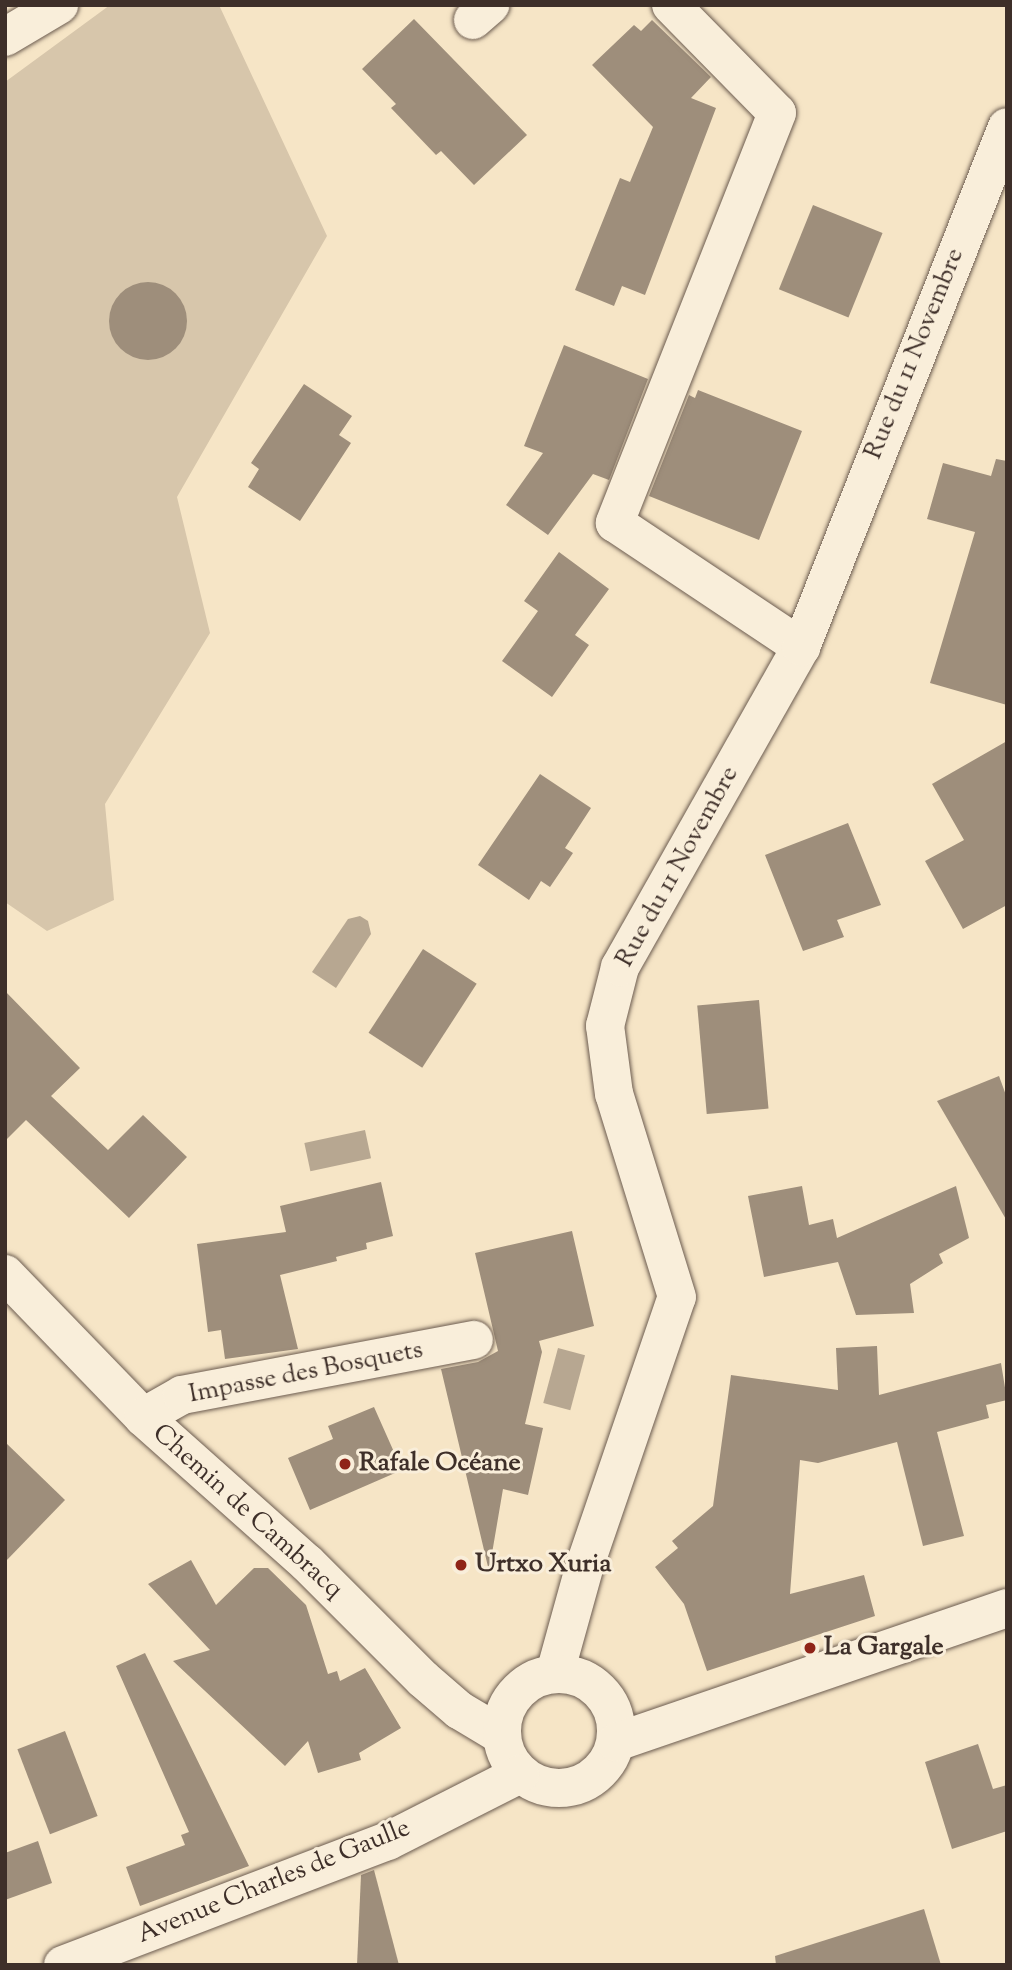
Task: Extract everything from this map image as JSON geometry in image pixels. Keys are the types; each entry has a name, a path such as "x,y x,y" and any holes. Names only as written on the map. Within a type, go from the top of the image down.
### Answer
{"street":[{"path":"5,37 59,5"},
{"path":"671,5 777,113 615,523 801,647"},
{"name":"Rue du 11 Novembre","path":"555,1673 585,1565 677,1297 614,1094 604,1026 620,967 801,647 1007,127"},
{"name":"Chemin de Cambracq","path":"5,1274 143,1417 307,1563 422,1679 459,1710 501,1735"},
{"name":"Impasse des Bosquets","path":"143,1417 182,1395 474,1340"},
{"path":"616,1742 1007,1608"},
{"path":"555,1673 576,1676 595,1685 609,1701 616,1721 616,1742 606,1765 588,1781 565,1789 541,1786 520,1774 506,1757 501,1735 504,1712 516,1693 533,1679 555,1673"},
{"name":"Avenue Charles de Gaulle","path":"63,1965 119,1954 388,1841 520,1774"}],"shaded area":[{"path":"110,5 219,5 327,236 177,497 210,633 105,804 114,900 47,931 5,902 5,82"},
{"path":"360,916 368,921 371,934 336,988 312,972 348,919"},
{"path":"365,1130 371,1158 310,1171 304,1143"},
{"path":"558,1348 585,1355 570,1410 543,1403"}],"building":[{"path":"414,19 527,135 474,185 441,151 436,155 391,108 396,104 362,69"},
{"path":"652,20 711,77 691,98 716,108 645,295 622,286 614,306 575,290 620,178 630,182 653,127 592,65 634,25 641,31"},
{"path":"813,205 883,233 848,317 779,289"},
{"path":"148,282 163,285 176,293 184,306 187,321 184,336 176,349 163,357 148,360 133,357 120,349 112,336 109,321 112,306 120,293 133,285"},
{"path":"564,345 648,379 609,480 593,474 548,535 506,505 543,453 524,446"},
{"path":"304,384 352,416 339,435 351,443 300,521 248,487 259,469 251,463"},
{"path":"698,390 802,431 759,540 649,496 689,395 695,398"},
{"path":"996,459 1007,461 1007,705 930,683 975,532 927,519 943,463 991,476"},
{"path":"559,552 609,589 575,635 589,645 552,697 502,661 538,611 524,601"},
{"path":"1007,741 1007,905 963,929 925,861 964,840 932,784"},
{"path":"540,774 591,808 565,848 573,853 550,887 541,881 529,900 478,865"},
{"path":"848,823 881,905 837,920 844,937 803,951 765,855"},
{"path":"423,949 477,984 422,1068 369,1033"},
{"path":"5,991 80,1068 51,1096 108,1150 143,1115 187,1157 129,1218 26,1120 5,1141"},
{"path":"759,1000 768,1109 707,1114 697,1005"},
{"path":"999,1076 1007,1098 1007,1221 937,1101"},
{"path":"381,1182 393,1236 366,1243 367,1249 336,1257 337,1261 280,1275 298,1349 225,1359 221,1330 208,1332 197,1244 286,1232 280,1206"},
{"path":"802,1186 809,1225 833,1219 837,1238 956,1186 969,1238 939,1254 943,1263 910,1284 914,1313 856,1315 838,1262 764,1277 748,1196"},
{"path":"572,1231 594,1326 539,1341 542,1352 525,1424 543,1428 528,1495 503,1489 489,1571 441,1369 478,1362 498,1351 475,1253"},
{"path":"877,1346 879,1395 1001,1363 1007,1400 986,1405 989,1418 937,1432 964,1536 923,1546 897,1442 818,1463 800,1460 790,1594 864,1575 875,1616 707,1671 684,1604 655,1567 678,1548 672,1541 713,1506 731,1375 838,1390 836,1348"},
{"name":"Rafale Océane","path":"374,1407 402,1470 310,1510 288,1458 333,1439 328,1426"},
{"path":"5,1442 65,1500 5,1562"},
{"path":"191,1560 216,1605 254,1568 268,1568 306,1605 328,1674 337,1671 340,1681 365,1668 401,1728 359,1753 361,1760 318,1773 308,1741 285,1766 173,1661 210,1650 148,1584"},
{"path":"145,1653 249,1866 140,1906 126,1867 185,1845 181,1835 189,1832 116,1666"},
{"path":"65,1731 98,1816 50,1834 17,1749"},
{"path":"978,1744 993,1789 1007,1785 1007,1831 952,1849 925,1762"},
{"path":"38,1841 52,1883 5,1900 5,1853"},
{"path":"374,1870 399,1965 357,1965 361,1875"},
{"path":"924,1909 941,1965 776,1965 775,1956"}],"place":[{"name":"Rafale Océane","path":"345,1464"},
{"name":"Urtxo Xuria","path":"461,1565"},
{"name":"La Gargale","path":"810,1648"}]}
